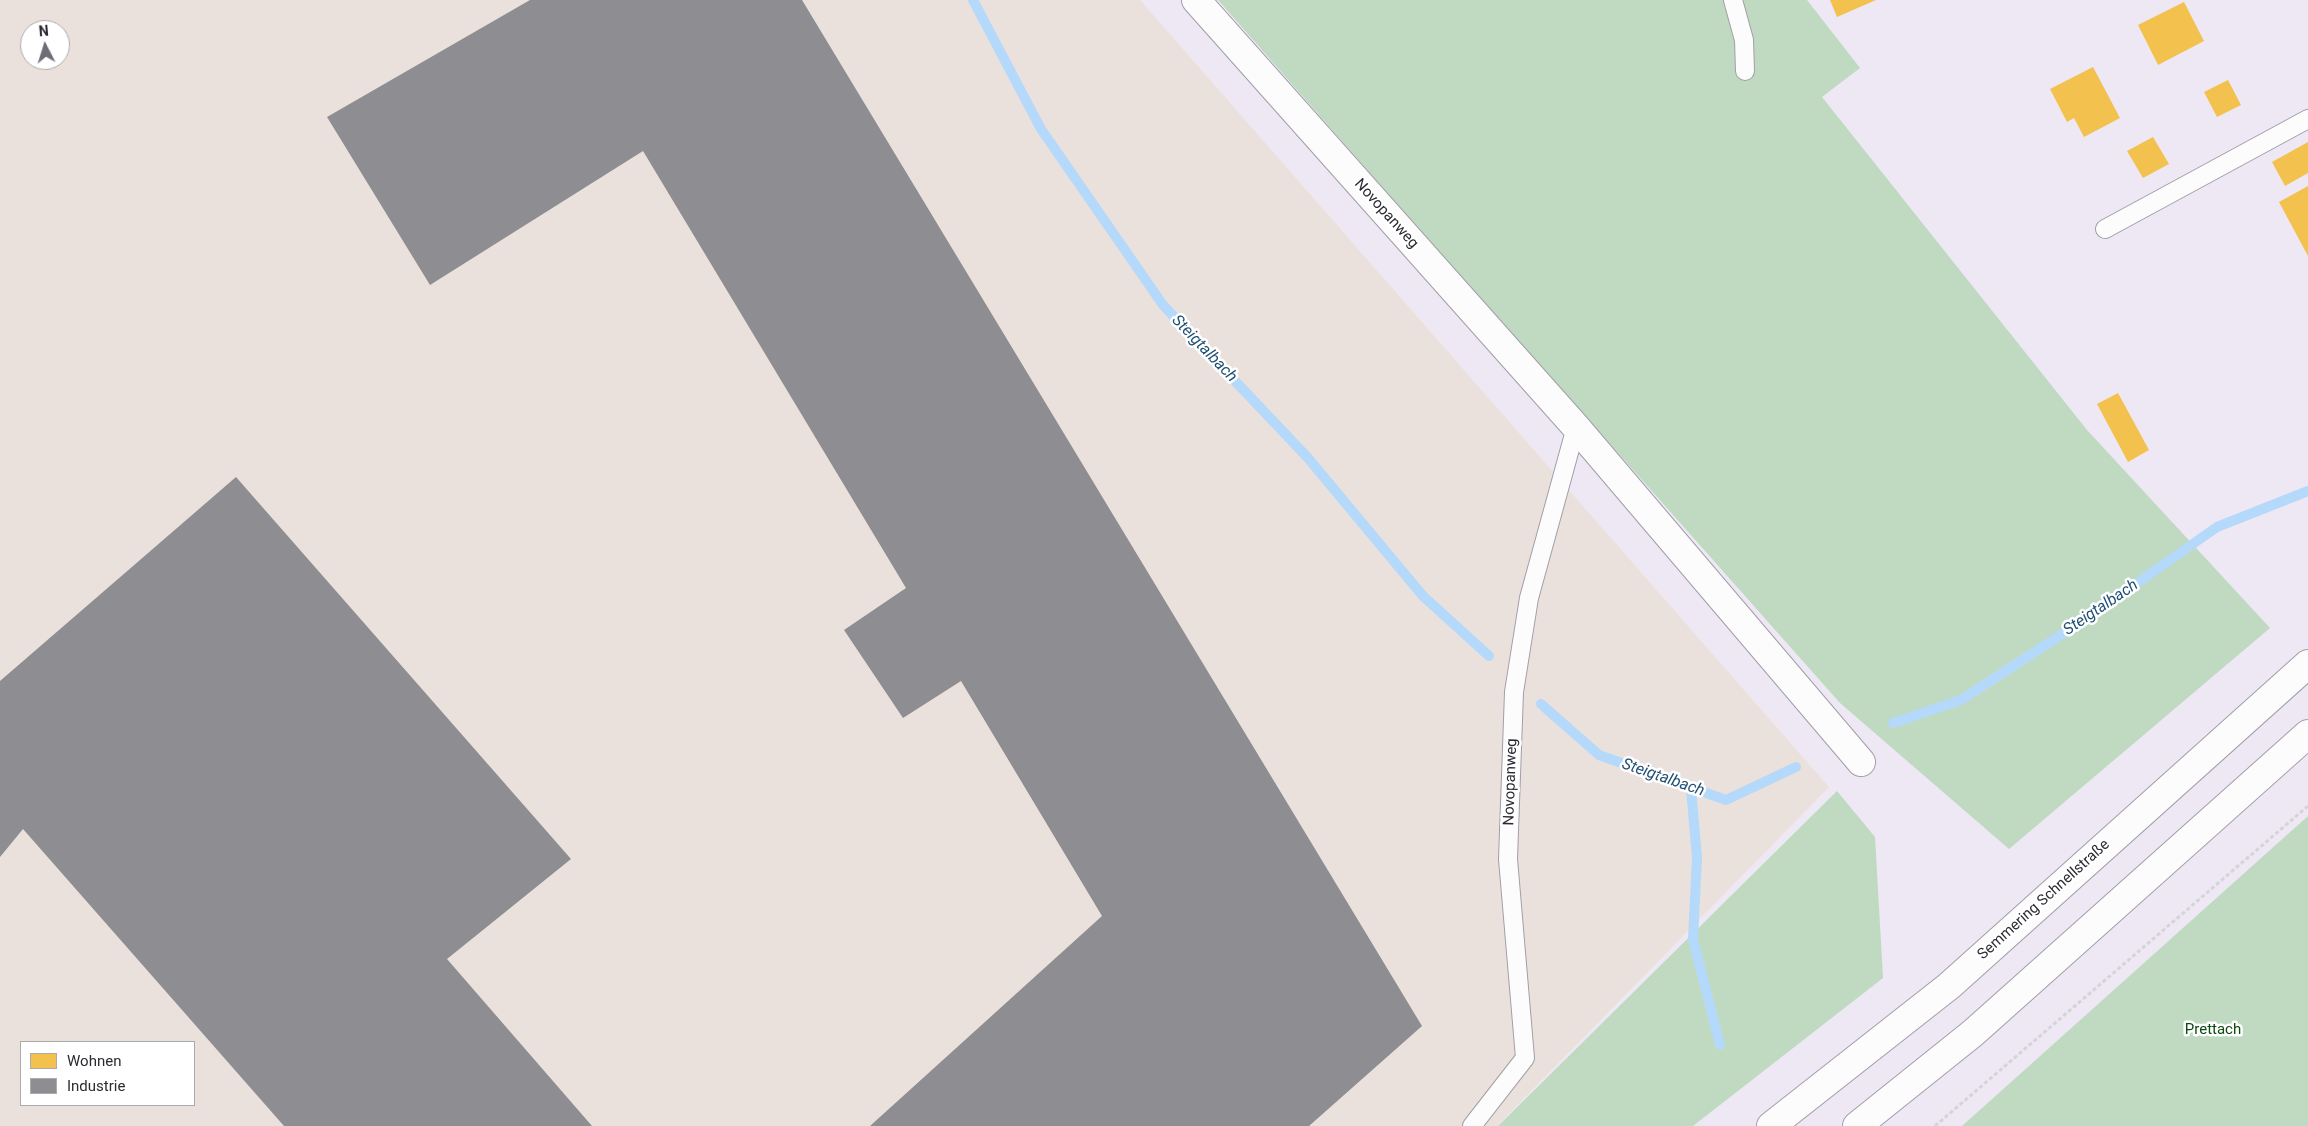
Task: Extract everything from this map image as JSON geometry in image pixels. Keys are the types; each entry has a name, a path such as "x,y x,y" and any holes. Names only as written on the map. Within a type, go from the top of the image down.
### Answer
{"main road":[{"name":"Novopanweg","path":"1196,0 1576,428 1861,762"},
{"name":"Semmering Schnellstraße","path":"1771,1126 1949,986 2308,664"},
{"path":"1857,1126 1973,1033 2308,734"}],"lane":[{"path":"1733,0 1744,40 1745,71"},
{"path":"2105,229 2308,118"},
{"name":"Novopanweg","path":"1472,1126 1525,1058 1508,859 1514,692 1529,598 1576,428"}],"path":[{"path":"1935,1126 2308,806"}],"shaded area":[{"path":"0,0 1140,0 1829,787 1497,1126 0,1126"}],"green space":[{"path":"1218,0 1807,0 1860,68 1822,97 2087,430 2270,628 2009,849 1840,703"},
{"path":"1837,791 1875,837 1883,978 1693,1126 1498,1126"},
{"name":"Prettach","path":"2308,816 2308,1126 1962,1126"}],"building: Wohnen":[{"path":"1830,0 1876,0 1837,17"},
{"path":"2184,2 2204,41 2158,65 2138,25"},
{"path":"2093,67 2120,118 2084,137 2074,118 2067,122 2050,89"},
{"path":"2228,80 2241,105 2217,117 2204,92"},
{"path":"2153,137 2169,164 2143,178 2127,151"},
{"path":"2308,142 2308,173 2285,186 2272,162"},
{"path":"2308,186 2308,256 2279,202"},
{"path":"2118,393 2149,450 2128,462 2097,404"}],"building: Industrie":[{"path":"530,0 802,0 1422,1026 1309,1126 870,1126 1102,916 961,681 903,718 844,630 906,588 643,151 430,285 327,117"},
{"path":"236,477 571,859 447,959 592,1126 284,1126 23,829 0,857 0,681"}],"waterway":[{"name":"Steigtalbach","path":"973,0 1041,129 1163,305 1308,458 1423,596 1489,656"},
{"name":"Steigtalbach","path":"1893,723 1961,700 2093,614 2217,527 2308,491"},
{"name":"Steigtalbach","path":"1541,704 1599,755 1726,800 1796,767"},
{"path":"1691,788 1697,858 1693,939 1720,1045"}]}
